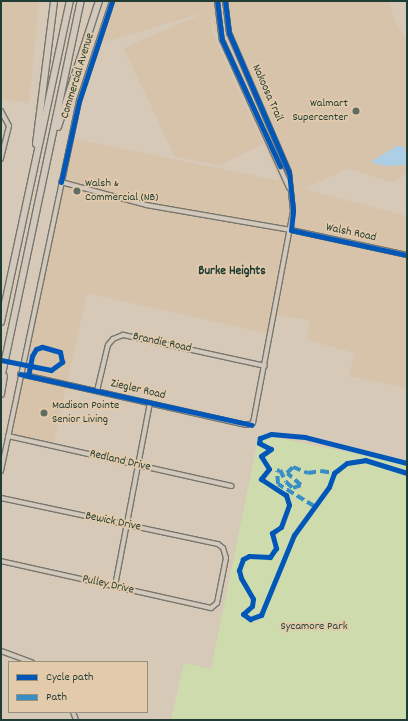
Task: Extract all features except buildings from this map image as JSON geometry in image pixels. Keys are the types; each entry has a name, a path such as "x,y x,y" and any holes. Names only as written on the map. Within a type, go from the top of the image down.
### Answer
{"highway":[{"path":"30,187 54,1"},
{"path":"1,322 70,1"},
{"path":"1,379 81,1"},
{"path":"38,204 63,112 99,1"},
{"path":"1,394 8,347"}],"street":[{"name":"Commercial Avenue","path":"1,471 20,374 79,101 112,1"},
{"name":"Nakoosa Trail","path":"217,1 222,40 291,194"},
{"name":"Nakoosa Trail","path":"225,1 229,33 282,152 290,178 291,194 291,230 255,418 251,425"},
{"path":"1,111 9,126 1,159"},
{"name":"Walsh Road","path":"61,182 146,205 291,230 407,255"},
{"name":"Brandie Road","path":"97,391 108,345 113,339 123,335 265,366"},
{"name":"Ziegler Road","path":"20,374 251,425"},
{"path":"115,586 150,403"},
{"name":"Redland Drive","path":"8,436 231,486"},
{"name":"Bewick Drive","path":"1,498 218,544 224,548 224,571 214,608"},
{"name":"Pulley Drive","path":"1,561 214,608"},
{"path":"1,651 29,661"}],"shaded area":[{"path":"1,1 39,1 29,103 1,99"},
{"path":"112,1 389,1 393,17 407,41 407,172 394,183 349,168 303,189 407,216 407,388 349,376 355,353 307,340 310,320 275,315 271,334 87,293 53,446 8,436 70,138 280,181 215,30 210,12 213,34 263,144 220,165 175,157 124,48 209,11 108,41 99,39"}],"green space":[{"name":"Sycamore Park","path":"259,434 407,464 407,720 171,720 184,663 211,669"}],"water":[{"path":"397,146 403,146 407,153 406,165 384,166 370,162"}],"marked path":[{"path":"314,506 278,484 277,471 280,470 286,482 293,488 301,485 287,473 293,467 308,473 321,471 334,473"}],"cycle path":[{"path":"61,182 79,101 112,1"},
{"path":"217,1 222,40 280,166"},
{"path":"225,1 229,33 289,172 293,211 291,230 407,255"},
{"path":"1,360 51,370 62,362 60,352 42,347 36,349 32,356 28,376"},
{"path":"20,374 251,425"},
{"path":"407,463 305,437 271,434 260,438 259,443 271,449 261,456 269,469 261,479 286,495 289,505 281,527 272,533 276,548 270,557 249,556 243,559 239,570 241,578 253,599 252,606 243,614 250,619 261,615 294,535 329,487 334,473 347,463 365,460 407,473"}],"place":[{"name":"Walmart Supercenter","path":"356,111"},
{"name":"Walsh & Commercial (NB)","path":"77,191"},
{"name":"Madison Pointe Senior Living","path":"44,413"}],"district":[{"name":"Burke Heights","path":"232,272"}]}
